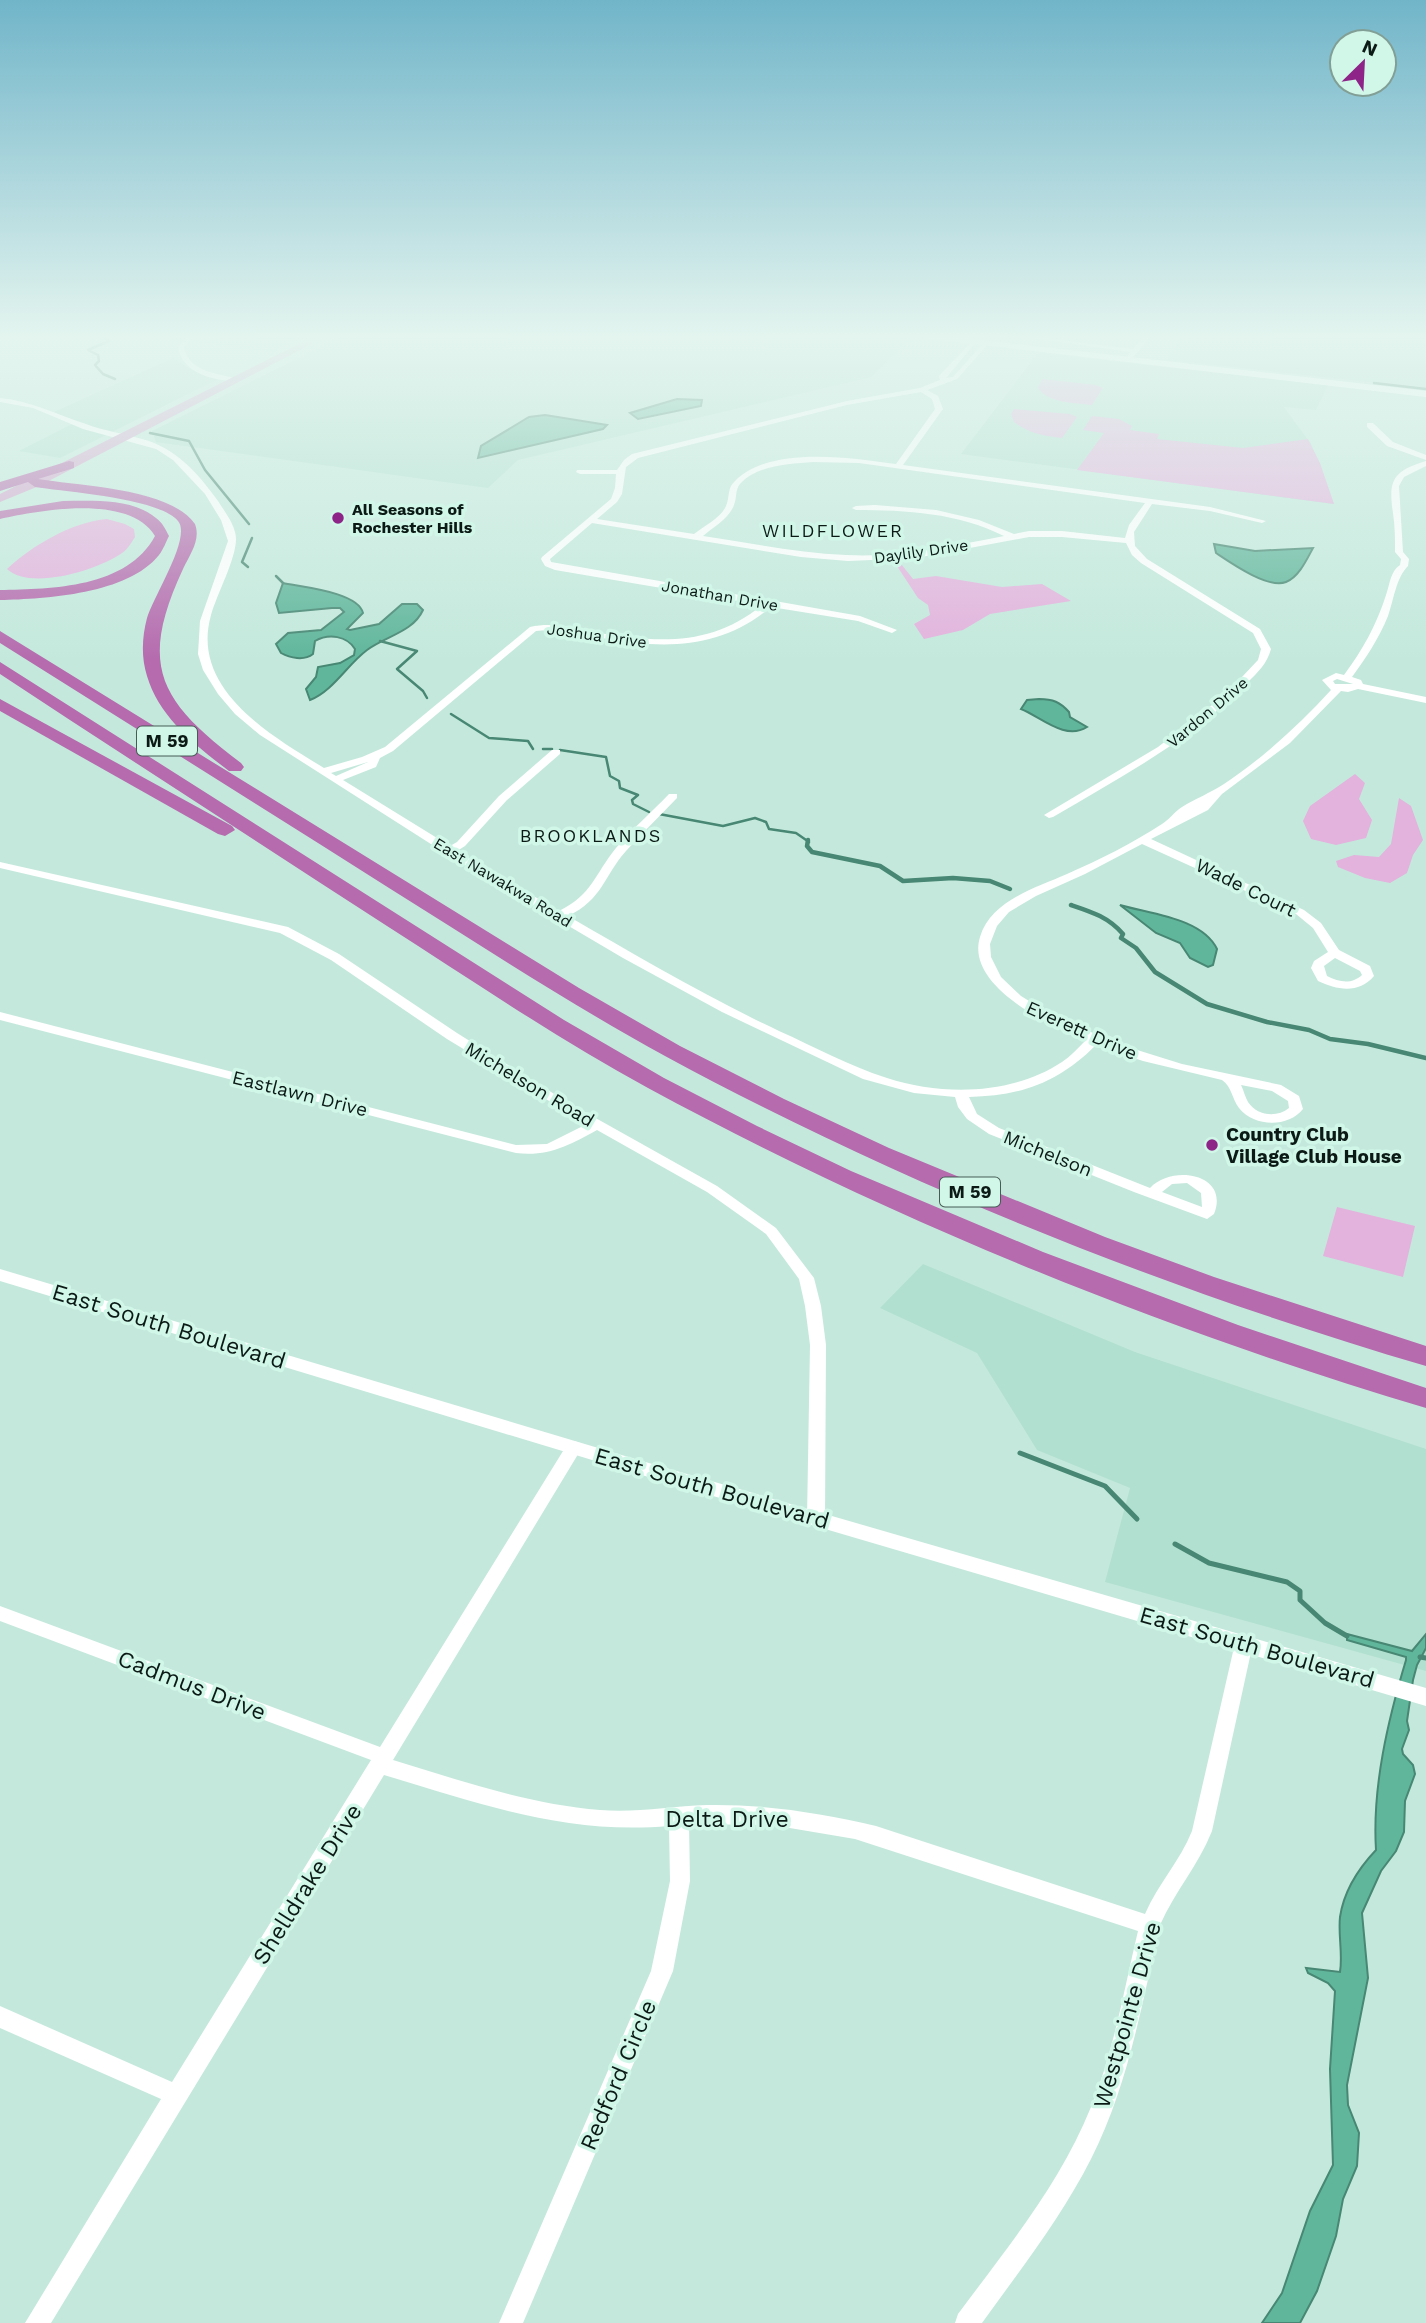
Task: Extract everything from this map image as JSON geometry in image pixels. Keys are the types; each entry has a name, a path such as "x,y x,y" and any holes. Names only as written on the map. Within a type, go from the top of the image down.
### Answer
{"highway":[{"path":"0,487 69,465"},
{"path":"35,483 148,500 164,505 186,520 190,529 188,543 155,615 151,633 150,648 155,678 172,708 199,737 335,845"},
{"path":"0,515 51,505 100,505 153,520 162,536 153,553 114,577 55,592 0,595"},
{"name":"M 59","path":"0,636 623,1024 715,1074 832,1131 942,1180 1095,1242 1258,1301 1426,1356"},
{"name":"M 59","path":"0,667 551,1022 653,1081 793,1154 972,1234 1168,1311 1426,1398"},
{"path":"0,704 414,934"}],"main road":[{"path":"0,498 35,483 110,443"},
{"path":"0,506 35,483"}],"street":[{"name":"East Nawakwa Road","path":"148,443 174,456 222,513 232,530 230,549 209,606 204,629 206,666 215,683 229,702 251,723 335,780 449,851 712,1003 849,1069 902,1087 961,1093 1013,1087 1054,1073 1073,1061 1096,1038"},
{"path":"590,520 618,495 618,472 629,459 679,443"},
{"path":"898,467 913,443"},
{"path":"1391,443 1426,461"},
{"path":"696,537 729,509 736,483 754,472 787,463 824,459 1221,511 1262,521"},
{"path":"1358,686 1357,682 1347,677 1382,620 1392,595 1397,571 1402,569 1405,562 1404,556 1399,552 1398,515 1392,492 1394,484 1409,470 1426,461"},
{"path":"580,471 618,472"},
{"path":"1127,541 1150,501"},
{"path":"856,508 901,509 960,518 991,526 1011,536"},
{"name":"Daylily Drive","path":"590,520 801,554 860,559 916,555 1011,536 1050,534 1127,541"},
{"name":"Jonathan Drive","path":"590,520 546,558 548,564 860,619 892,630"},
{"name":"Vardon Drive","path":"1049,815 1175,741 1247,680 1265,657 1265,643 1257,631 1144,561 1132,551 1127,541"},
{"name":"Joshua Drive","path":"323,772 358,759 375,757 402,739 533,629 554,627 642,642 691,642 713,638 741,627 770,603"},
{"name":"Everett Drive","path":"1229,1079 1238,1091 1242,1104 1252,1114 1281,1119 1296,1110 1294,1099 1281,1090 1170,1066 1046,1018 1007,992 988,966 985,937 995,919 1012,905 1168,825 1194,817 1206,809 1217,794 1280,747 1309,721 1338,688 1329,685 1327,680 1336,676 1347,677"},
{"path":"1338,688 1353,689 1358,686 1426,700"},
{"path":"449,851 461,844 503,798 556,752"},
{"name":"Joshua Drive","path":"335,780 372,765 375,757"},
{"path":"559,916 579,906 593,892 620,851 673,796"},
{"name":"Wade Court","path":"1143,839 1294,909 1317,926 1335,953"},
{"name":"Michelson Road","path":"0,865 284,930 335,957 452,1036 596,1125 712,1189 771,1231 806,1278 813,1306 818,1345 816,1518"},
{"name":"Eastlawn Drive","path":"0,1016 516,1149 555,1149 596,1125"},
{"name":"Michelson","path":"961,1093 965,1110 982,1125 1153,1194"},
{"name":"East South Boulevard","path":"0,1275 1426,1697"},
{"name":"Shelldrake Drive","path":"38,2321 574,1447"},
{"name":"Cadmus Drive","path":"0,1613 383,1761"},
{"name":"Westpointe Drive","path":"967,2323 1055,2202 1084,2149 1102,2108 1115,2070 1150,1925 1162,1898 1193,1853 1202,1831 1244,1643"},
{"name":"Delta Drive","path":"383,1761 502,1802 551,1813 619,1820 752,1814 833,1824 876,1835 1150,1925"},
{"name":"Redford Circle","path":"511,2323 662,1971 680,1881 679,1816"},
{"path":"0,2017 177,2095"}],"shaded area":[{"path":"34,443 89,443 60,458 19,451"},
{"path":"166,443 589,443 518,460 488,488"},
{"path":"485,443 541,443 478,458 481,446"},
{"path":"969,443 1311,443 1334,504 961,454"},
{"path":"1096,443 1199,443 1243,448 1276,443 1310,443 1334,504 1077,470"},
{"path":"107,519 134,529 135,537 126,550 97,566 47,578 31,578 7,569 54,536 80,525"},
{"path":"1214,544 1255,551 1313,548 1291,580 1278,583 1260,579 1240,568 1216,553"},
{"path":"893,560 898,560 913,579 936,576 1002,587 1042,584 1071,601 990,614 963,630 924,639 914,624 930,615 928,605 918,598"},
{"path":"283,583 340,595 351,600 363,613 347,629 350,630 379,624 402,604 417,604 423,610 413,624 367,650 333,684 310,700 306,689 316,677 318,667 340,663 354,655 355,649 347,641 332,637 315,641 313,654 305,658 281,653 276,644 288,633 321,630 344,612 340,608 332,608 279,613 276,603"},
{"path":"1039,699 1059,703 1069,712 1070,717 1087,727 1079,731 1062,730 1021,709 1027,700"},
{"path":"1355,774 1365,783 1359,799 1372,820 1366,838 1336,845 1311,839 1303,821 1310,806"},
{"path":"1399,798 1411,806 1423,840 1413,855 1407,873 1390,883 1365,878 1338,867 1336,861 1354,855 1379,857 1391,844"},
{"path":"1120,905 1174,919 1200,930 1217,949 1213,965 1208,967 1190,958 1180,943 1156,933"},
{"path":"1337,1207 1415,1226 1403,1277 1323,1256"},
{"path":"923,1264 1135,1352 1426,1449 1426,1671 1105,1582 1130,1488 1037,1450 977,1353 880,1308"},
{"path":"1347,1634 1412,1651 1426,1634 1426,1648 1413,1680 1407,1721 1409,1730 1402,1749 1413,1765 1415,1774 1405,1801 1404,1832 1396,1851 1381,1871 1362,1913 1368,1978 1347,2085 1348,2105 1359,2133 1357,2166 1343,2199 1336,2236 1317,2291 1300,2323 1262,2323 1282,2293 1310,2211 1333,2165 1330,2069 1335,1991 1328,1983 1308,1973 1306,1968 1340,1972 1342,1907 1353,1881 1376,1850 1379,1778 1393,1706 1406,1660 1406,1657 1347,1640"}],"waterway":[{"path":"190,443 205,470 249,524"},
{"path":"248,567 242,562 252,538"},
{"path":"276,576 283,583"},
{"path":"380,641 417,651 397,669 423,691 427,698"},
{"path":"451,714 489,738 528,741 533,749"},
{"path":"543,749 552,749"},
{"path":"560,750 606,757 610,776 619,781 620,788 638,795 632,800 633,804 649,812"},
{"path":"659,814 723,826 755,818 766,822 769,829 796,833 808,841"},
{"path":"808,841 807,846 812,852 880,866 903,881 953,878 990,881 1010,889"},
{"path":"1071,905 1112,923 1123,934 1121,938 1136,948 1155,972 1207,1004 1267,1022 1309,1030 1330,1039 1368,1044 1426,1058"},
{"path":"1020,1453 1105,1486 1137,1519"},
{"path":"1175,1544 1209,1563 1287,1582 1300,1591 1300,1600 1325,1623 1347,1636"},
{"path":"1420,1657 1426,1658"}],"place":[{"name":"All Seasons of Rochester Hills","path":"338,518"},
{"name":"Country Club Village Club House","path":"1212,1145"}],"district":[{"name":"WILDFLOWER","path":"833,531"},
{"name":"BROOKLANDS","path":"591,836"}]}
